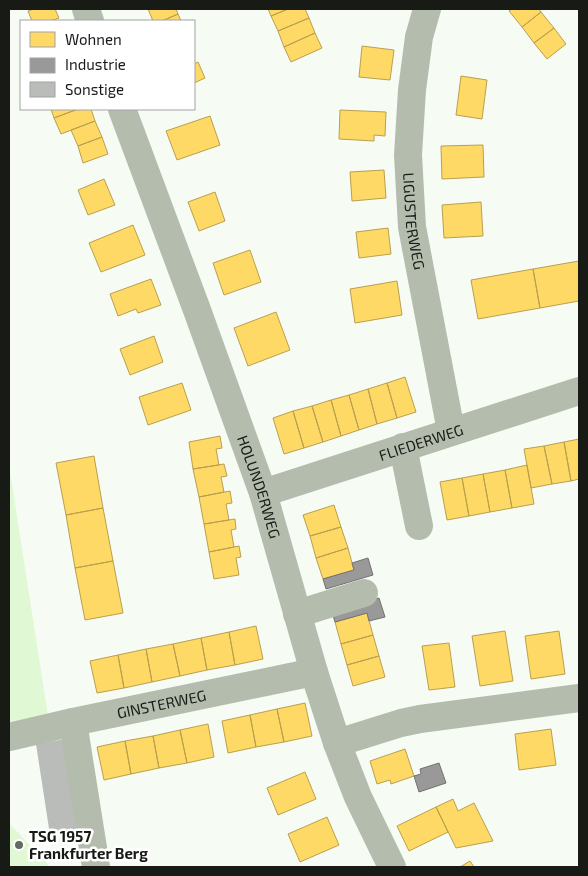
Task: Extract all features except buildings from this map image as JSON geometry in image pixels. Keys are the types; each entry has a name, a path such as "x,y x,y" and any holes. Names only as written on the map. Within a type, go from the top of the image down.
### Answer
{"street":[{"name":"LIGUSTERWEG","path":"427,9 419,37 412,90 408,154 412,227 452,431"},
{"name":"HOLUNDERWEG","path":"122,110 197,310 262,493 314,672 337,743 358,797 392,867"},
{"name":"FLIEDERWEG","path":"262,493 579,391"},
{"path":"403,447 419,526"},
{"path":"298,614 364,593"},
{"name":"GINSTERWEG","path":"9,737 314,672"},
{"path":"337,743 420,719 579,698"},
{"path":"73,722 96,867"}],"green space":[{"path":"9,465 48,716 9,723"},
{"name":"TSG 1957 Frankfurter Berg","path":"9,823 50,867 9,867"}],"place":[{"name":"TSG 1957 Frankfurter Berg","path":"19,845"}]}
